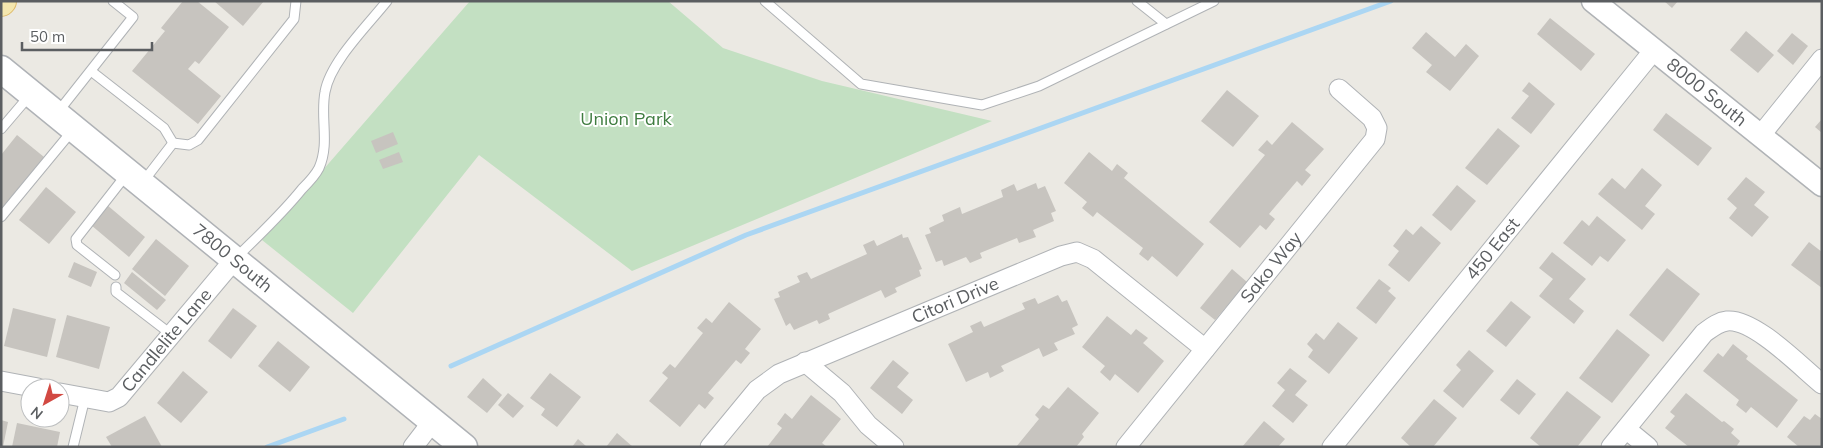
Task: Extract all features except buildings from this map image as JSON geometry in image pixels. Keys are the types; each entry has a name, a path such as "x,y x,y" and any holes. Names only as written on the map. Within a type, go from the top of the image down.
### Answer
{"main road":[{"name":"7800 South","path":"1,69 464,447"}],"street":[{"name":"8000 South","path":"1593,1 1822,185"},
{"name":"450 East","path":"1332,447 1654,50"},
{"path":"1760,136 1822,60"},
{"name":"Sako Way","path":"1126,447 1375,139 1377,128 1372,118 1339,88"},
{"name":"Citori Drive","path":"710,447 757,390 779,374 1061,256 1077,252 1092,259 1206,349"},
{"name":"Candlelite Lane","path":"70,394 109,402 120,398 234,260"},
{"path":"1611,447 1704,334 1716,324 1738,321 1747,324 1820,379"},
{"path":"805,362 842,394 868,425 894,447"},
{"path":"1,381 20,385"},
{"path":"413,447 433,421"},
{"path":"1626,429 1648,447"}],"lane":[{"path":"1,217 65,122 91,71 133,17 113,1"},
{"path":"115,275 77,245 76,239 134,178 173,143 189,145 198,140 294,19 296,1"},
{"path":"234,260 287,208 318,170 324,156 325,94 328,80 342,58 387,1"},
{"path":"765,1 861,84 982,105 1039,86 1214,1"},
{"path":"1137,1 1166,24"},
{"path":"91,71 164,128 173,143"},
{"path":"1,128 31,94"},
{"path":"116,287 116,292 172,335"},
{"path":"73,447 86,398"}],"green space":[{"name":"Union Park","path":"470,1 668,1 723,48 822,81 992,121 632,271 479,155 353,313 262,240"}],"waterway":[{"path":"451,366 746,235 1391,1"},
{"path":"267,447 344,419"}]}
